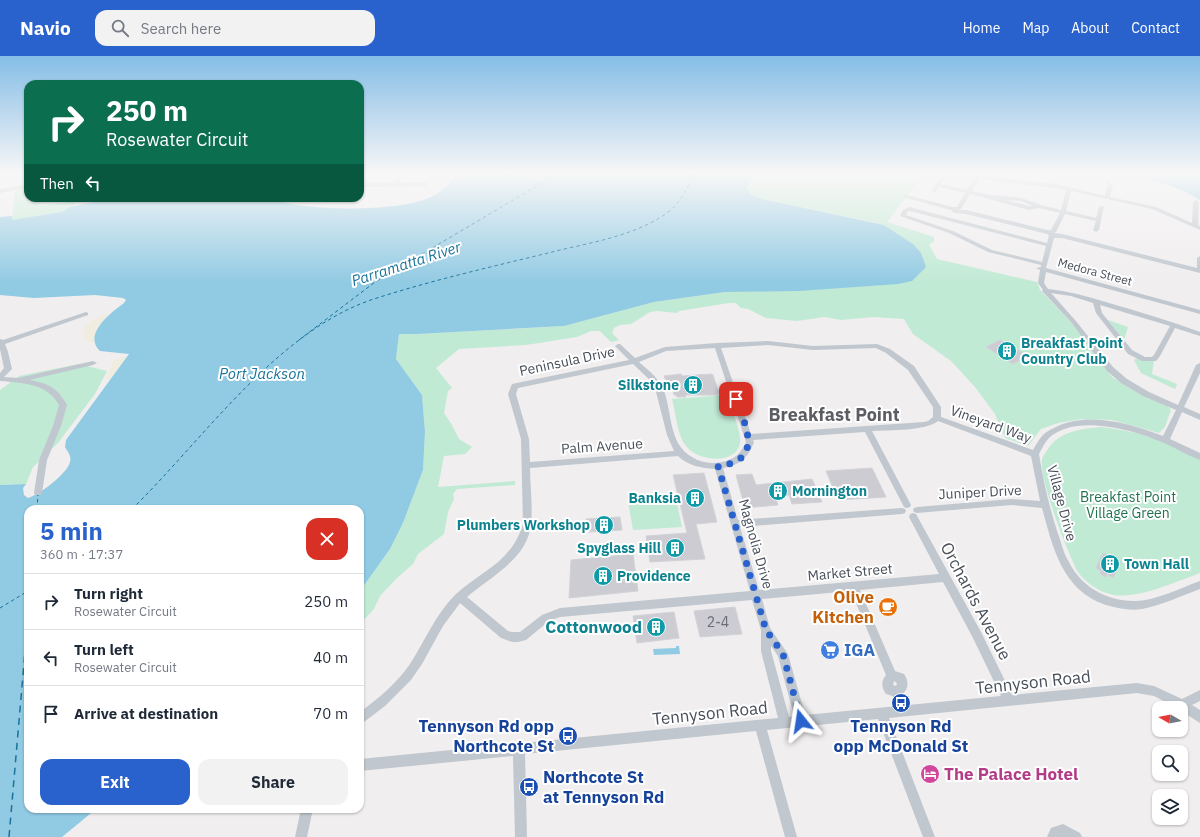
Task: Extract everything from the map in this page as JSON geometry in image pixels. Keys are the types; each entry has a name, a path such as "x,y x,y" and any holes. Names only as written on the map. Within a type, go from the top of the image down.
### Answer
{"street":[{"path":"906,210 903,216 951,232 990,250 1044,267"},
{"path":"915,210 1049,245"},
{"path":"949,219 957,210"},
{"path":"959,210 1200,271 1200,258"},
{"path":"1057,210 1099,220"},
{"path":"1096,230 1101,210"},
{"path":"1160,210 1198,227 1197,210"},
{"path":"1063,212 1049,245 1044,267 1041,283 1046,291 1117,376 1136,390 1200,417"},
{"name":"Medora Street","path":"984,254 1044,267 1200,312"},
{"path":"1046,291 1066,294 1096,302 1174,324 1200,334"},
{"path":"1096,302 1097,310 1126,348 1134,355 1144,359 1154,359 1157,356 1174,324"},
{"path":"0,378 8,369 0,342 86,314"},
{"name":"Peninsula Drive","path":"364,716 404,680 450,608 460,597 505,562 521,545 527,524 526,465 524,431 512,394 515,386 635,361 666,349 768,343 814,348 864,345 877,346 892,353 915,372 937,407 937,418"},
{"path":"618,346 635,361 659,388 673,441 680,453 701,464 718,466 732,463 743,456 749,448 749,437 717,345"},
{"path":"16,380 93,363"},
{"path":"1166,439 1200,365"},
{"path":"0,378 27,382 52,389 59,395 63,405 57,426 43,460 38,493"},
{"name":"Vineyard Way","path":"749,437 924,425 931,423 937,418 1035,454"},
{"name":"Village Drive","path":"1200,457 1166,439 1130,428 1086,423 1057,429 1048,435 1035,454 1037,473 1045,505 1064,563 1072,577 1081,586 1092,594 1116,603 1138,606 1200,585"},
{"path":"867,429 905,508 906,515 915,513"},
{"name":"Palm Avenue","path":"526,465 680,453"},
{"name":"Magnolia Drive","path":"718,466 766,630 766,650 785,723"},
{"name":"Juniper Drive","path":"915,513 1012,502 1045,505"},
{"path":"736,524 905,508"},
{"name":"Orchards Avenue","path":"915,513 946,578 1009,701"},
{"name":"Market Street","path":"460,597 504,635 514,638 526,635 541,621 552,614 756,594 946,578"},
{"path":"854,586 892,676"},
{"name":"Magnolia Drive","path":"766,630 783,654 801,721"},
{"name":"Tennyson Road","path":"364,765 1142,688 1155,691 1174,701"},
{"path":"1188,702 1200,695"},
{"name":"Tennyson Road","path":"1188,709 1200,717"},
{"path":"881,713 929,837"},
{"path":"760,725 791,837"},
{"path":"520,750 521,837"},
{"path":"301,837 306,813"},
{"path":"1053,837 1055,832 1063,830 1076,837"}],"green space":[{"path":"13,210 64,210 62,212 12,221"},
{"path":"817,210 896,210 887,222 934,237 934,242 929,244 937,259 1037,282 1040,290 1071,322 1112,377 1133,390 1168,406 1171,410 1165,427 1159,433 1112,420 1082,419 1058,423 1041,429 1028,446 1005,438 995,414 975,387 951,361 913,334 904,319 873,317 841,320 824,317 797,321 766,318 748,309 741,308 736,303 729,303 679,311 677,313 657,311 650,312 631,324 620,325 614,328 612,333 619,340 611,342 600,331 591,331 577,337 526,345 459,349 436,368 452,388 448,391 444,413 459,439 472,447 465,454 444,456 438,487 515,481 515,485 457,489 453,494 454,499 448,512 444,534 418,554 413,564 380,596 374,609 364,620 364,585 390,549 403,523 423,470 425,432 422,395 396,359 399,334 564,326 654,302 725,292 820,289 913,244 884,225"},
{"path":"1108,320 1128,327 1124,340"},
{"path":"1137,358 1154,361 1152,374 1177,384 1175,389 1141,373 1134,360"},
{"path":"79,364 107,371 95,394 58,443 33,467 26,484 0,485 0,390 19,376"},
{"path":"727,395 739,432 740,443 737,450 724,458 716,459 707,458 691,451 686,446 681,436 672,399"},
{"name":"Breakfast Point Village Green","path":"1101,427 1129,431 1153,438 1176,447 1200,460 1200,573 1155,590 1131,595 1120,595 1106,593 1097,589 1084,579 1078,572 1061,534 1049,499 1042,470 1042,459 1051,445 1063,435 1078,430"},
{"path":"675,494 682,527 633,530 627,496"}],"sand":[{"path":"110,312 98,327 96,342 87,342 83,338 85,324"},
{"path":"128,356 111,380 106,379 114,360"}],"water":[{"name":"Port Jackson","path":"64,210 816,210 884,225 913,244 921,253 926,267 912,281 898,284 799,291 725,292 654,302 564,326 399,334 396,359 422,395 425,432 423,470 403,523 390,549 364,585 364,505 24,505 24,813 91,813 62,837 0,837 0,485 26,484 23,488 24,495 28,498 46,488 64,472 70,462 70,456 65,447 66,440 129,354 100,351 95,344 94,338 101,324 106,318 124,303 126,300 123,298 95,295 34,298 0,295 0,217 12,216 12,220"},
{"path":"676,646 679,646 680,654 654,655 653,649 676,648"}],"building":[{"name":"Breakfast Point Country Club","path":"1000,340 1028,356 1013,364 986,347"},
{"name":"Silkstone","path":"681,374 682,376 713,375 719,393 717,393 718,395 685,395 686,397 677,397 674,395 672,387 670,387 664,376"},
{"path":"872,468 886,497 838,500 826,471"},
{"path":"704,473 717,522 696,524 705,559 650,562 646,536 687,533 673,475"},
{"name":"Mornington","path":"752,474 756,485 812,479 822,502 792,504 789,495 775,496 778,505 745,508 736,475"},
{"name":"Plumbers Workshop","path":"620,517 622,530 588,532 586,519"},
{"name":"Town Hall","path":"1103,553 1121,562 1113,578 1107,574 1106,577 1100,574 1101,571 1096,568"},
{"name":"Providence","path":"633,554 638,591 569,598 571,560"},
{"path":"735,607 742,634 700,637 694,611"},
{"name":"Cottonwood","path":"674,612 679,638 637,643 633,616"}],"ferry route":[{"path":"299,340 375,282 496,210"},
{"path":"136,505 244,389 275,360 307,334 341,313 377,298 419,285 625,234 654,221 670,210"},
{"path":"37,505 38,494"},
{"path":"0,608 24,593"},
{"path":"9,837 24,663"}],"place":[{"name":"Breakfast Point Country Club","path":"1007,351"},
{"name":"Silkstone","path":"693,385"},
{"name":"Mornington","path":"778,491"},
{"name":"Banksia","path":"695,498"},
{"name":"Plumbers Workshop","path":"604,525"},
{"name":"Spyglass Hill","path":"675,548"},
{"name":"Town Hall","path":"1110,564"},
{"name":"Providence","path":"603,576"},
{"name":"Olive Kitchen","path":"888,607"},
{"name":"Cottonwood","path":"656,627"},
{"name":"IGA","path":"830,650"},
{"name":"Tennyson Rd opp McDonald St","path":"901,703"},
{"name":"Tennyson Rd opp Northcote St","path":"568,736"},
{"name":"The Palace Hotel","path":"930,774"},
{"name":"Northcote St at Tennyson Rd","path":"529,787"}],"district":[{"name":"Breakfast Point","path":"834,415"}],"route":[{"path":"736,399 749,437 749,448 747,452 738,460 718,466 766,630 783,654 801,721"}],"water label":[{"name":"Parramatta River","path":"406,264"}]}
